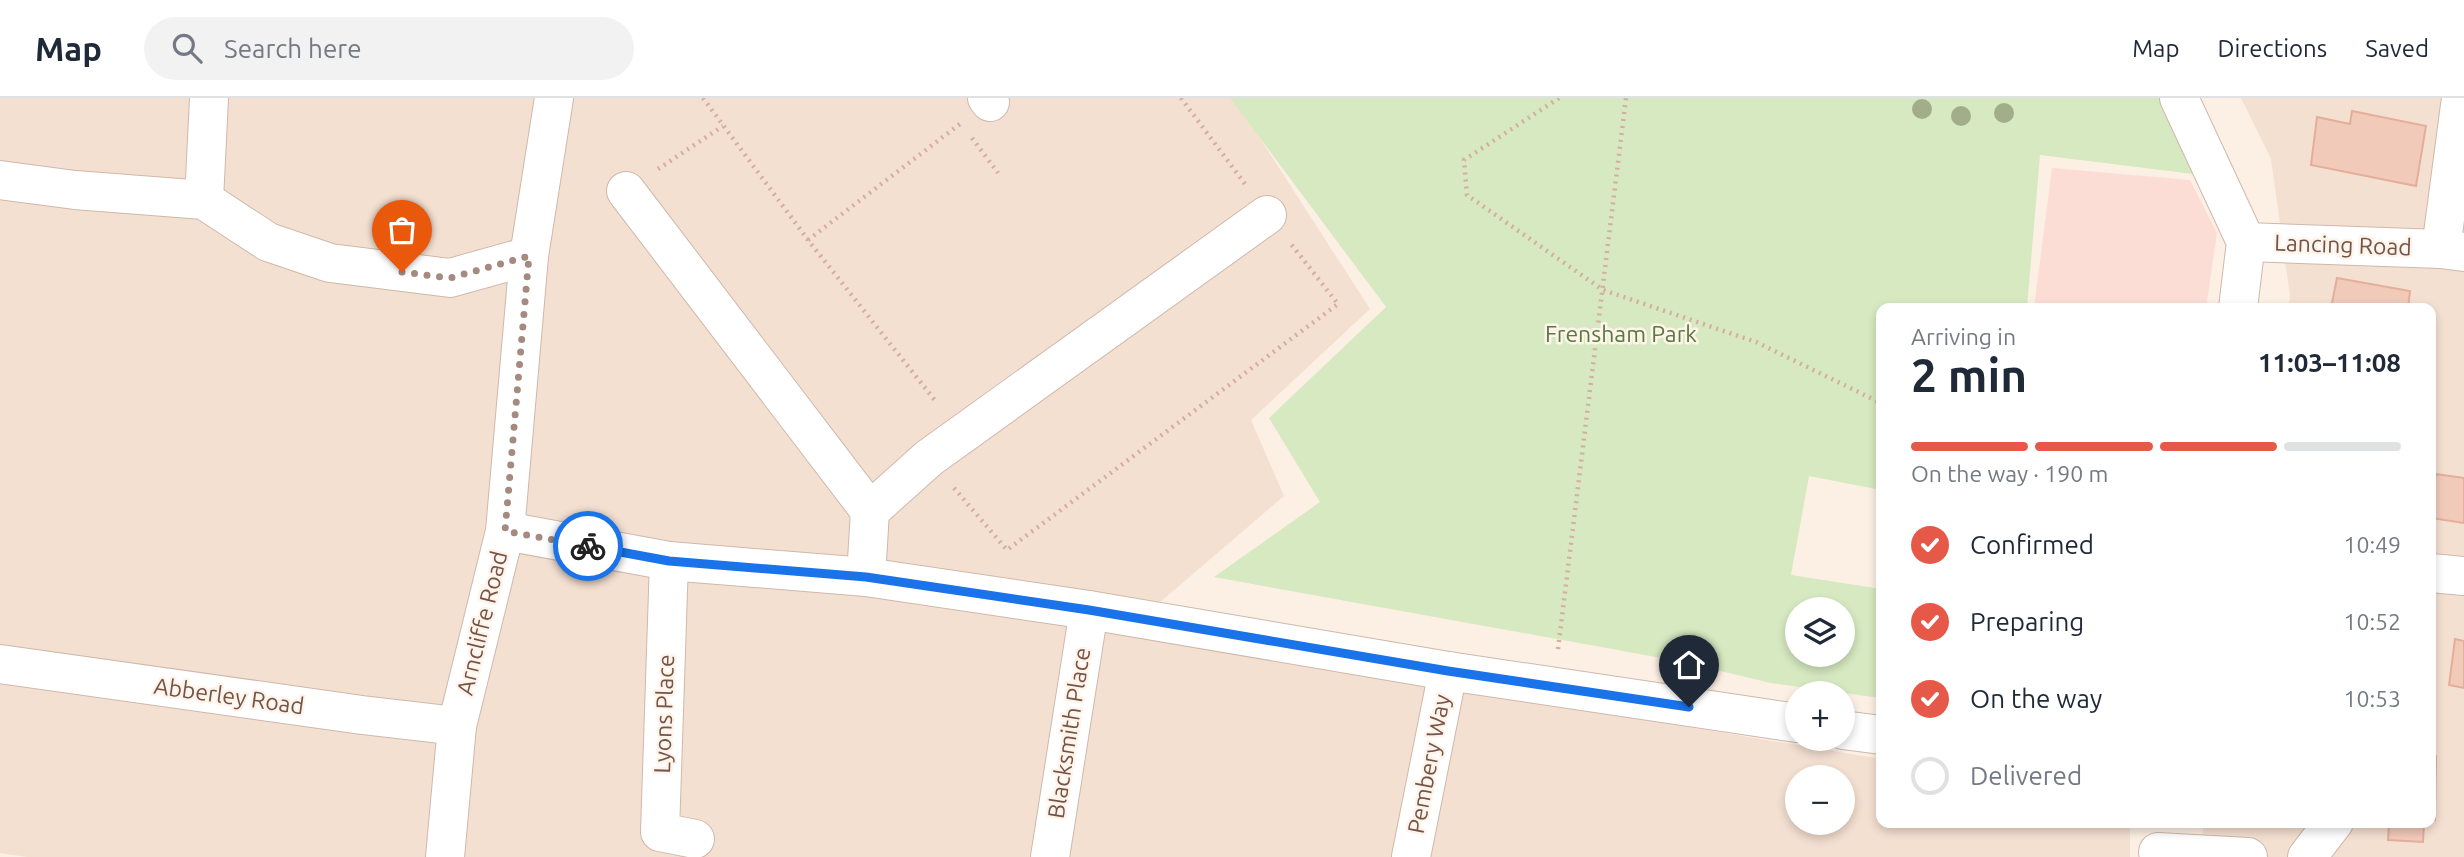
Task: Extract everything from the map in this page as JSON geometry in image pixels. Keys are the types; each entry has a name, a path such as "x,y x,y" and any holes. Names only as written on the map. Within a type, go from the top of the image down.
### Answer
{"street":[{"path":"204,200 209,98"},
{"name":"Arncliffe Road","path":"445,857 457,726 505,531 529,256 554,98"},
{"path":"2179,98 2246,242 2239,303"},
{"name":"Lancing Road","path":"2246,242 2452,251 2461,98"},
{"path":"0,180 75,190 204,200 268,242 330,263 450,278 529,256"},
{"path":"625,191 870,511 866,577"},
{"path":"870,511 929,458 961,434 1267,215"},
{"path":"505,531 669,561 866,577 1089,610 1553,688 1785,721"},
{"name":"Lyons Place","path":"669,561 660,832 695,839"},
{"path":"2436,573 2464,576"},
{"name":"Blacksmith Place","path":"1050,857 1089,610"},
{"name":"Abberley Road","path":"0,664 457,726"},
{"name":"Pembery Way","path":"1411,857 1448,671"},
{"path":"1855,732 1876,734"},
{"path":"2304,855 2329,828"},
{"path":"2159,844 2248,857"}],"path":[{"path":"703,98 808,240 961,434"},
{"path":"1559,98 1464,160 1467,195 1603,290 1756,342 1876,401"},
{"path":"1553,688 1626,98"},
{"path":"808,240 961,123 998,173"},
{"path":"625,191 723,125"},
{"path":"929,458 1007,550 1338,304"}],"shaded area":[{"path":"0,98 1234,98 1370,309 1251,420 1284,496 1124,633 1785,743 1785,751 1833,751 1876,758 1876,828 2130,828 2130,857 27,857 0,853"},
{"path":"2241,98 2464,98 2464,857 2199,857 2203,828 2436,828 2436,303 2289,303 2271,159"},
{"path":"2052,168 2190,180 2217,233 2207,303 2035,303"}],"green space":[{"name":"Frensham Park","path":"1230,98 2160,98 2193,174 2040,155 2027,303 1876,303 1876,489 1809,476 1791,575 1876,588 1876,697 1855,694 1855,681 1785,681 1785,685 1771,683 1678,661 1214,577 1320,502 1269,418 1386,307"}],"building":[{"path":"2352,111 2426,126 2416,186 2311,165 2317,117 2350,124"},
{"path":"2337,278 2410,291 2409,303 2332,303"},
{"path":"2436,474 2464,478 2464,523 2436,519"},
{"path":"2455,639 2464,641 2464,688 2449,685"},
{"path":"2389,828 2424,828 2423,842 2388,840"}],"way so far":[{"path":"402,272 450,278 529,256 505,531 588,546"}],"route":[{"path":"588,546 669,561 866,577 1089,610 1553,688 1689,707"}]}
